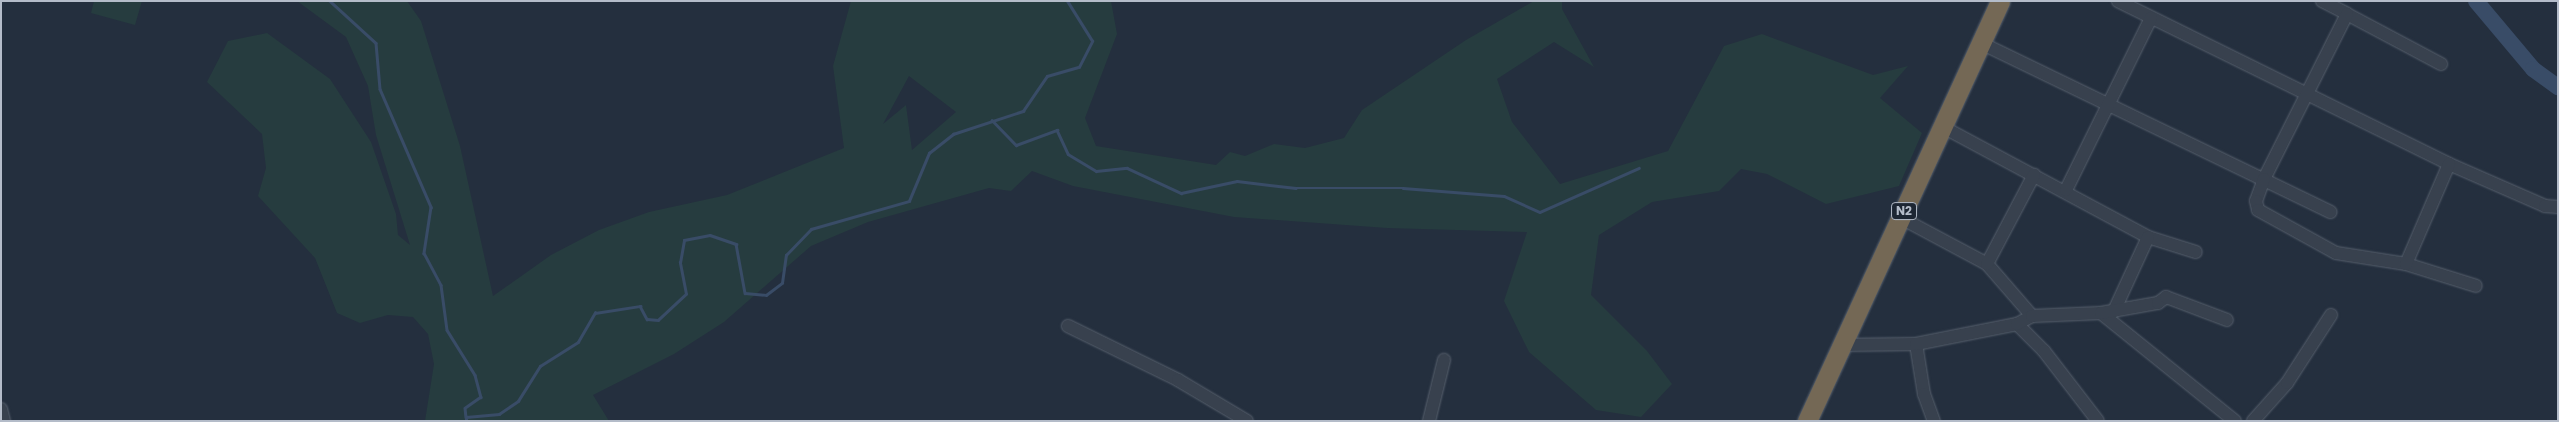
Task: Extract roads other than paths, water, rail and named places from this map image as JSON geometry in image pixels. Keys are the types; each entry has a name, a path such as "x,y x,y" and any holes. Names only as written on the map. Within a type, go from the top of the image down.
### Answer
{"highway":[{"name":"N2","path":"1807,421 1982,44 2000,1"}],"street":[{"path":"2118,1 2449,164 2545,206 2558,207"},
{"path":"2322,1 2441,64"},
{"path":"2347,14 2306,92 2264,179 2256,201 2258,210 2336,253 2406,264 2476,286"},
{"path":"2066,190 2151,18"},
{"path":"1982,44 2110,103 2331,212"},
{"path":"1943,127 2066,190 2148,237 2196,252"},
{"path":"2406,264 2449,164"},
{"path":"1987,264 2034,175"},
{"path":"1901,218 1987,264 2032,316"},
{"path":"2108,312 2148,237"},
{"path":"1842,345 1916,344 2017,324 2032,316 2108,312 2158,303 2166,297 2227,320"},
{"path":"2108,312 2235,421"},
{"path":"2253,421 2288,383 2331,315"},
{"path":"2017,324 2044,351 2098,421"},
{"path":"1068,326 1178,380 1247,421"},
{"path":"1916,344 1924,394 1934,421"},
{"path":"1428,421 1444,360"},
{"path":"1,409 4,421"}],"waterway":[{"path":"330,1 376,43 380,89 431,207 424,253 441,285 447,330 475,375 481,397 465,408 466,417"},
{"path":"466,421 466,417 499,414 518,401 540,366 578,342 595,313 640,306 647,319 658,320 686,294 680,263 684,240 710,235 736,244 745,293 766,295 782,283 786,255 811,229 909,201 929,153 953,134 1023,111 1047,76 1079,67 1092,41 1067,1"},
{"path":"2476,1 2533,69 2558,87"},
{"path":"992,120 1016,145 1057,130 1068,154 1096,171 1127,168 1181,193 1237,181 1296,188 1403,188 1504,196 1540,212 1639,168"}]}
